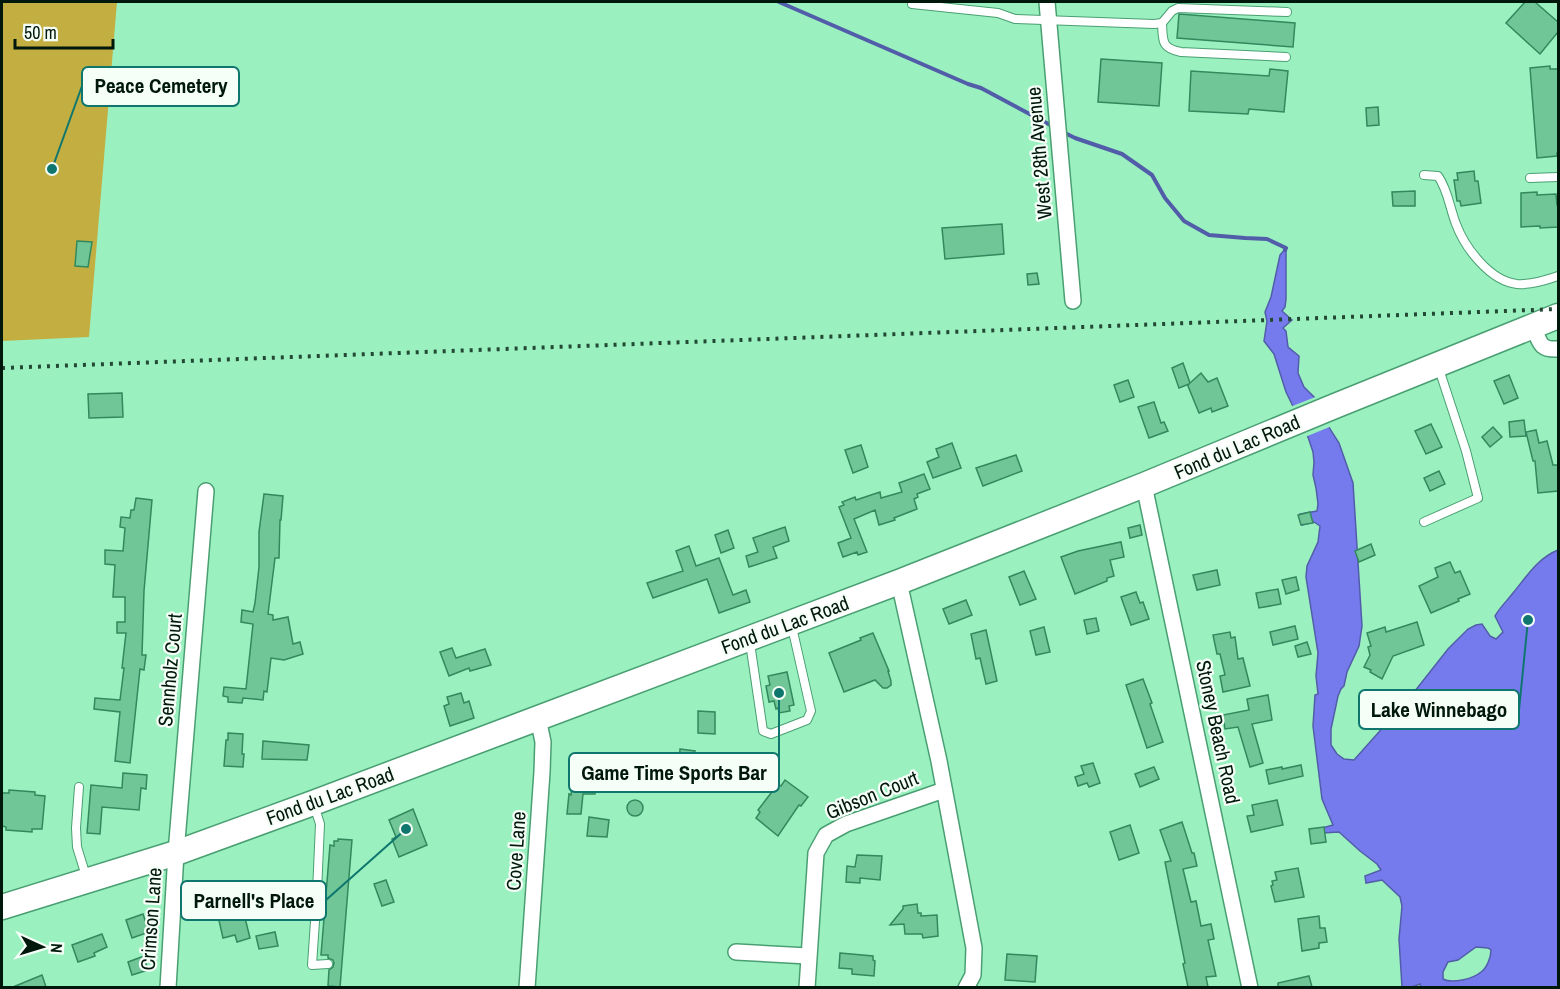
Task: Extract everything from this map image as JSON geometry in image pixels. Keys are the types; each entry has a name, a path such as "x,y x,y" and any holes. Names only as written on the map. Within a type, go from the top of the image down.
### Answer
{"main road":[{"name":"Fond du Lac Road","path":"2,907 176,853 899,582 1558,316"}],"street":[{"name":"West 28th Avenue","path":"1047,2 1072,301"},
{"path":"1533,326 1541,345 1546,349 1558,349"},
{"name":"Stoney Beach Road","path":"1144,485 1250,987"},
{"name":"Sennholz Court","path":"176,853 206,491"},
{"name":"Gibson Court","path":"899,582 939,761 975,948 973,975 966,987"},
{"name":"Cove Lane","path":"527,987 542,772 543,742 538,718"},
{"name":"Gibson Court","path":"807,987 816,853 826,835 846,824 944,790"},
{"name":"Crimson Lane","path":"168,987 176,853"},
{"path":"736,952 808,956"}],"lane":[{"path":"912,4 998,13 1015,19 1162,23"},
{"path":"1286,57 1172,50 1162,40 1162,23 1172,11 1178,8 1287,12"},
{"path":"1424,175 1438,176 1443,183 1456,225 1476,258 1488,270 1502,279 1517,284 1538,282 1558,276"},
{"path":"1530,178 1558,177"},
{"path":"1424,522 1478,498 1466,451 1437,365"},
{"path":"749,638 763,730 771,734 807,720 811,711 791,623"},
{"path":"79,787 77,847 87,880"},
{"path":"313,803 320,824 318,892 312,964 328,964"}],"shaded area":[{"path":"2,2 117,2 89,337 2,341"},
{"path":"1286,248 1286,299 1282,311 1292,320 1283,328 1286,331 1288,347 1299,356 1298,373 1304,387 1316,399 1339,443 1353,483 1362,626 1359,646 1338,696 1331,729 1331,745 1337,754 1344,759 1354,760 1411,696 1448,649 1468,629 1482,624 1490,636 1496,639 1503,632 1495,616 1497,613 1533,568 1558,550 1558,987 1421,988 1420,984 1402,987 1399,939 1402,906 1400,897 1382,880 1366,883 1365,876 1381,870 1339,832 1323,833 1322,828 1333,825 1322,799 1313,726 1315,695 1318,694 1316,676 1318,653 1306,577 1307,566 1318,542 1320,526 1314,522 1302,525 1300,514 1317,511 1313,452 1286,392 1274,354 1264,341 1267,321 1265,312 1271,297 1280,255","holes":["1476,947 1491,950 1488,962 1477,975 1457,981 1443,979 1443,972 1448,962 1458,960"]}],"pier":[{"path":"1318,396 1332,426 1305,437 1290,407"}],"building":[{"path":"1525,2 1535,2 1558,22 1558,32 1540,54 1506,23"},
{"path":"1179,14 1295,23 1293,47 1177,38"},
{"path":"1101,59 1162,63 1159,106 1098,102"},
{"path":"1550,66 1550,69 1558,69 1558,153 1557,156 1537,158 1530,68"},
{"path":"1270,69 1288,71 1284,112 1249,109 1248,114 1189,111 1191,71 1269,76"},
{"path":"1378,107 1379,125 1367,126 1366,108"},
{"path":"1474,171 1481,203 1461,206 1460,201 1457,201 1454,180 1458,180 1457,173"},
{"path":"1415,191 1415,206 1393,206 1392,192"},
{"path":"1537,192 1537,195 1556,194 1558,227 1521,227 1521,193"},
{"path":"1002,224 1004,254 945,259 942,228"},
{"path":"77,241 92,242 88,267 75,266"},
{"path":"1037,273 1039,284 1028,285 1027,274"},
{"path":"1183,363 1190,383 1201,373 1208,382 1217,378 1228,406 1212,412 1211,408 1199,413 1189,384 1179,388 1172,368"},
{"path":"1509,375 1518,398 1504,404 1494,381"},
{"path":"1128,380 1134,397 1120,402 1114,385"},
{"path":"122,393 123,417 89,418 88,394"},
{"path":"1154,402 1161,423 1164,422 1168,431 1149,438 1138,407"},
{"path":"1524,420 1526,436 1510,437 1509,422"},
{"path":"1431,424 1442,447 1426,454 1415,431"},
{"path":"1493,427 1502,437 1490,447 1482,437"},
{"path":"1536,430 1539,443 1547,441 1553,465 1558,465 1558,491 1538,493 1535,461 1533,461 1526,432"},
{"path":"952,443 961,468 933,478 927,462 939,457 936,449"},
{"path":"861,445 868,467 853,473 845,450"},
{"path":"1016,455 1022,471 983,486 976,468"},
{"path":"1439,471 1445,484 1430,491 1424,478"},
{"path":"924,474 930,489 917,494 918,497 914,499 917,509 879,525 875,510 854,519 867,552 858,555 857,552 843,557 838,543 851,538 839,507 844,505 842,502 880,492 881,498 902,492 899,483"},
{"path":"264,494 283,496 279,558 275,558 268,614 273,615 273,620 288,617 293,644 300,642 303,654 284,660 271,658 267,692 264,691 263,700 243,698 242,703 228,702 228,697 223,696 224,687 246,689 253,624 241,622 242,610 253,612 255,603 259,567 259,532"},
{"path":"136,498 152,500 144,591 142,655 146,655 144,670 140,669 130,763 115,761 120,712 94,709 95,698 120,700 126,633 117,633 117,622 125,622 125,597 113,597 115,565 105,564 105,550 123,551 125,528 120,527 121,517 130,518"},
{"path":"1310,512 1313,523 1301,525 1298,515"},
{"path":"1140,525 1142,535 1130,538 1128,528"},
{"path":"785,527 789,541 773,547 777,558 749,567 746,556 758,552 753,538"},
{"path":"728,530 734,548 721,553 715,535"},
{"path":"1121,542 1124,557 1110,560 1114,576 1075,594 1061,557"},
{"path":"1371,544 1375,555 1359,562 1355,551"},
{"path":"689,546 696,566 719,558 733,595 746,590 750,602 719,613 707,579 653,598 647,583 683,571 676,551"},
{"path":"1450,562 1455,573 1460,571 1470,594 1431,613 1419,586 1438,577 1435,568"},
{"path":"1217,570 1220,585 1197,590 1193,575"},
{"path":"1024,571 1036,599 1020,605 1009,577"},
{"path":"1296,577 1299,590 1286,594 1282,580"},
{"path":"1278,589 1281,604 1259,608 1256,593"},
{"path":"1136,592 1140,603 1143,602 1149,619 1131,625 1121,597"},
{"path":"966,600 972,615 949,624 943,609"},
{"path":"1096,618 1099,631 1087,634 1084,620"},
{"path":"1417,622 1424,645 1393,656 1382,679 1364,667 1370,655 1368,647 1371,646 1367,633 1385,627 1386,632"},
{"path":"1295,626 1298,639 1273,645 1270,632"},
{"path":"1044,627 1050,652 1036,655 1030,631"},
{"path":"986,630 997,681 986,684 980,658 976,659 971,634"},
{"path":"1230,632 1231,638 1235,637 1238,659 1243,658 1250,686 1223,692 1220,676 1225,675 1213,635"},
{"path":"873,633 889,671 891,685 883,688 875,680 844,692 829,653"},
{"path":"1307,642 1311,654 1298,657 1295,646"},
{"path":"452,648 456,658 485,649 491,665 470,671 469,668 449,676 440,652"},
{"path":"787,672 794,705 789,706 790,711 779,713 774,701 769,702 766,686 770,685 768,676"},
{"path":"1143,679 1163,742 1147,748 1126,685"},
{"path":"461,693 464,703 469,701 474,718 450,726 444,706 449,704 447,697"},
{"path":"1268,695 1272,720 1252,724 1263,763 1250,767 1238,727 1225,729 1223,715 1249,710 1247,699"},
{"path":"698,711 715,712 715,734 698,733"},
{"path":"228,733 243,734 243,767 224,766"},
{"path":"263,741 309,745 307,760 262,759"},
{"path":"680,749 695,751 694,766 679,765"},
{"path":"582,755 597,756 598,787 596,786 595,794 583,794 581,814 567,814 573,776 579,776"},
{"path":"1093,763 1100,783 1089,787 1087,783 1078,786 1075,777 1084,774 1081,766"},
{"path":"1301,765 1303,776 1269,784 1266,770"},
{"path":"1154,767 1159,779 1140,787 1135,774"},
{"path":"123,773 147,775 146,789 141,788 139,810 102,807 100,834 87,833 91,785 122,788"},
{"path":"785,780 808,797 801,806 799,805 778,836 756,818 760,812 758,810 778,784 781,786"},
{"path":"9,790 35,792 35,795 45,796 42,829 32,829 32,832 6,830 6,827 2,826 2,793 9,793"},
{"path":"632,800 638,800 643,808 641,814 632,816 627,811 627,805"},
{"path":"1277,800 1283,825 1251,832 1247,816 1254,815 1252,805"},
{"path":"413,809 427,845 399,857 392,839 396,837 389,820"},
{"path":"589,817 609,820 607,837 587,836"},
{"path":"1182,822 1197,866 1183,869 1191,902 1196,901 1201,926 1211,924 1214,939 1208,940 1216,976 1206,977 1208,987 1188,987 1165,862 1171,861 1160,830"},
{"path":"1130,825 1139,853 1119,860 1110,832"},
{"path":"1324,827 1326,842 1311,844 1309,829"},
{"path":"352,840 340,987 328,986 329,970 334,963 328,955 321,955 330,845 334,846 334,841"},
{"path":"857,855 882,856 880,880 860,878 860,883 846,882 847,866 855,867"},
{"path":"1298,868 1304,897 1275,902 1271,886 1272,881 1277,880 1275,872"},
{"path":"386,880 394,902 382,906 374,884"},
{"path":"917,904 918,913 921,913 921,916 937,915 938,936 923,938 922,934 905,934 904,924 890,925 903,906"},
{"path":"243,910 250,938 237,942 235,935 223,938 218,916"},
{"path":"143,914 149,932 132,938 126,920"},
{"path":"1319,916 1320,928 1325,928 1327,942 1319,943 1319,948 1302,951 1298,919"},
{"path":"275,932 278,946 259,949 256,936"},
{"path":"102,934 107,947 94,953 95,956 78,962 72,945"},
{"path":"840,953 873,956 874,976 852,974 852,969 839,968"},
{"path":"1007,954 1037,956 1035,982 1005,980"},
{"path":"144,956 148,970 132,975 128,962"},
{"path":"42,975 46,987 13,987"},
{"path":"1309,976 1312,987 1278,987 1278,983"}],"waterway":[{"path":"779,2 981,88 1054,127"},
{"path":"1063,132 1122,154 1152,175 1165,198 1184,221 1209,235 1267,239 1286,248 1285,250"}],"railway":[{"path":"2,368 1558,309"}],"place":[{"name":"Peace Cemetery","path":"52,169"},
{"name":"Lake Winnebago","path":"1528,620"},
{"name":"Game Time Sports Bar","path":"779,693"},
{"name":"Parnell's Place","path":"406,829"}]}
